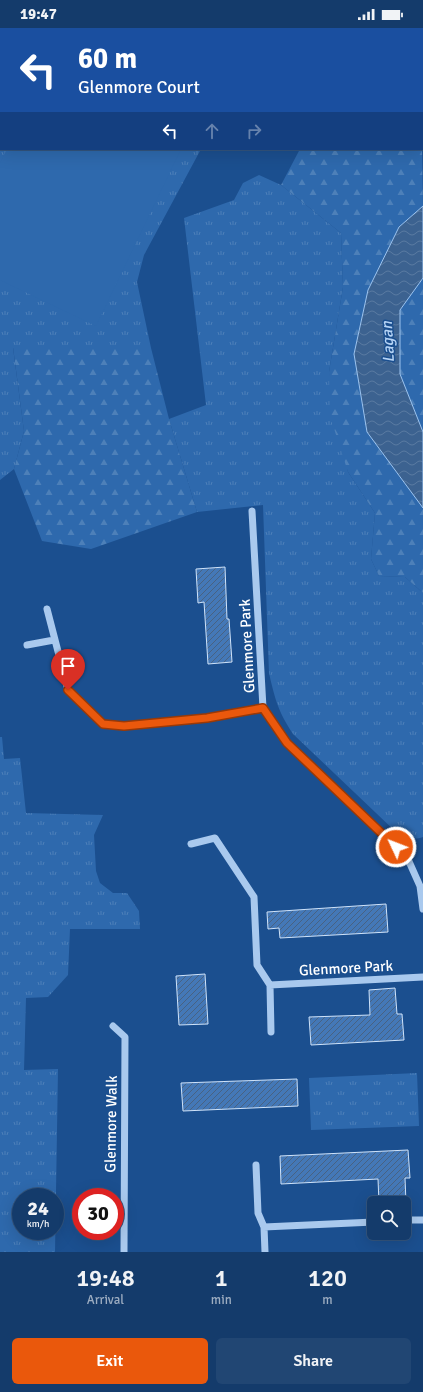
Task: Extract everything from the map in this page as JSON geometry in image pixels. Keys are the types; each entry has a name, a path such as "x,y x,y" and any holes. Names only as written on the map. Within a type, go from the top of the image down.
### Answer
{"street":[{"name":"Glenmore Park","path":"252,511 263,708 287,743 407,857 420,886 423,909"},
{"path":"47,609 68,690 103,724 124,726 171,722 207,718 263,708"},
{"path":"27,645 54,640"},
{"path":"191,844 215,838 254,897 257,965 270,985 271,1032"},
{"name":"Glenmore Park","path":"270,985 423,977"},
{"name":"Glenmore Walk","path":"114,1026 125,1037 124,1252"},
{"path":"256,1165 258,1213 264,1227 266,1252"},
{"path":"411,1220 423,1220"},
{"path":"264,1227 367,1222"}],"green space":[{"path":"0,150 200,150 144,255 137,282 151,348 13,348 24,431 14,469 0,480"},
{"path":"6,150 181,150 96,326 0,280 0,163"},
{"path":"299,150 422,150 423,206 399,227 368,290 354,354 367,432 423,508 423,593 405,577 379,576 371,559 375,513 348,472 330,416 329,372 343,287 341,233 281,185"},
{"path":"259,175 281,185 341,233 343,287 329,372 348,472 375,513 371,559 379,576 405,577 423,593 423,837 415,839 396,832 293,734 288,726 278,705 269,673 263,505 197,512 169,419 206,405 184,218 234,200 243,183"},
{"path":"423,278 423,432 400,374 400,310"},
{"path":"13,347 151,348 169,419 197,512 91,549 42,541 14,469 24,431"},
{"path":"0,737 2,737 4,759 20,758 26,813 103,815 94,835 96,871 100,883 113,893 127,893 139,911 140,929 70,929 68,975 48,997 26,998 24,1070 58,1069 56,1188 12,1188 12,1240 55,1240 55,1252 0,1252"},
{"path":"417,1073 419,1126 311,1130 309,1078"}],"water":[{"name":"Lagan","path":"423,206 423,278 400,310 400,374 423,432 423,508 367,432 354,354 368,290 399,227"}],"building":[{"path":"225,567 227,619 229,619 232,662 208,664 204,602 198,603 196,569"},
{"path":"386,904 388,932 280,938 279,928 268,929 267,912"},
{"path":"205,974 208,1024 179,1025 176,976"},
{"path":"395,988 397,1014 402,1014 404,1040 311,1045 309,1017 370,1015 369,990"},
{"path":"297,1079 298,1106 183,1111 181,1083"},
{"path":"408,1150 410,1178 405,1178 406,1196 379,1196 378,1179 281,1184 280,1156"}],"route":[{"path":"68,690 103,724 124,726 207,718 263,708 287,743 396,847"}]}
